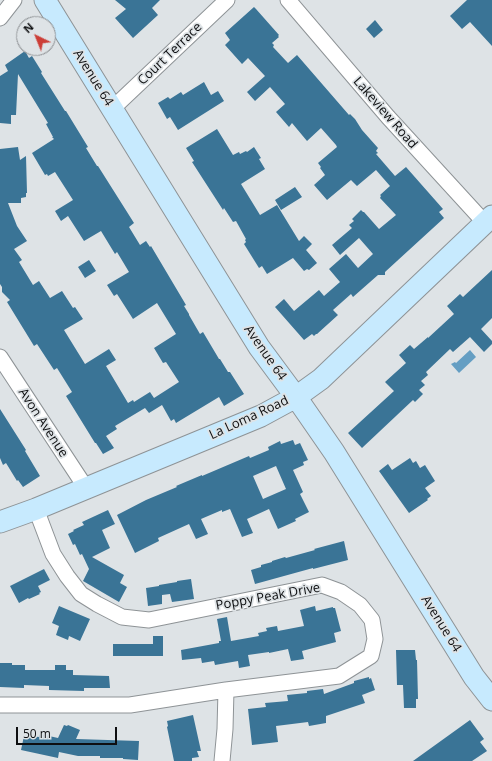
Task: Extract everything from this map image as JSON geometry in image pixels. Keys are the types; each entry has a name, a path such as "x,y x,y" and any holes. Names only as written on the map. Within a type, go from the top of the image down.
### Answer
{"street":[{"path":"0,18 14,0"},
{"name":"Avenue 64","path":"45,0 259,347 296,397 338,459 474,677 492,700"},
{"name":"Court Terrace","path":"112,109 227,0"},
{"name":"Lakeview Road","path":"288,0 388,117 488,220"},
{"name":"La Loma Road","path":"0,522 36,509 261,416 296,397 322,379 488,220"},
{"name":"Avon Avenue","path":"0,357 86,488"},
{"name":"Poppy Peak Drive","path":"0,705 130,705 226,690 339,676 371,656 375,639 372,620 360,605 341,592 322,585 149,620 122,618 81,594 53,554 36,509"},
{"path":"222,761 226,690"}],"water":[{"path":"470,350 476,357 459,373 451,364 456,363"}],"building":[{"path":"115,0 160,0 152,8 158,15 133,38 115,18 126,9"},
{"path":"467,0 492,0 492,46 470,22 462,29 450,16"},
{"path":"254,7 279,35 279,37 272,43 274,45 273,47 288,63 297,55 349,115 350,114 355,119 362,130 378,148 376,151 378,153 376,154 395,176 406,167 443,209 439,212 444,218 385,272 385,275 378,275 353,297 351,294 333,310 338,315 317,334 314,336 312,334 304,340 275,307 284,299 294,311 319,290 324,296 340,282 329,269 346,254 358,268 373,254 359,238 340,255 332,245 352,228 349,225 354,221 352,219 361,210 379,229 396,215 380,198 380,195 390,186 376,170 357,186 351,180 327,200 314,185 325,175 318,163 337,147 336,145 321,128 307,141 292,123 289,127 276,112 285,104 270,87 255,101 247,92 265,76 248,58 242,64 225,45 230,40 225,33"},
{"path":"375,20 383,30 374,38 366,29"},
{"path":"18,56 28,56 29,58 32,56 42,72 41,73 88,147 86,148 134,223 129,227 140,245 146,241 150,247 151,246 186,305 184,306 200,334 203,332 219,359 228,372 230,372 244,394 224,406 219,397 176,423 174,419 171,421 162,405 149,413 145,408 115,426 117,429 106,436 114,448 103,454 95,443 66,396 72,392 57,368 54,370 37,344 34,346 7,302 10,300 2,292 2,287 0,284 0,149 18,147 20,160 26,156 26,197 21,198 21,203 8,203 17,226 27,241 14,249 22,260 19,262 33,285 39,281 50,298 62,291 73,308 75,307 83,319 64,330 85,364 109,349 116,360 106,366 128,403 133,400 134,402 150,392 154,398 179,382 166,362 163,363 154,348 176,334 157,303 133,319 117,294 114,296 107,285 129,272 117,252 115,254 101,231 84,241 68,216 61,221 55,211 73,200 55,172 48,176 47,174 45,175 32,153 54,139 46,124 48,123 18,74 16,115 11,115 11,124 0,123 0,76 8,71 5,65"},
{"path":"204,82 211,95 218,91 224,101 178,130 170,117 167,119 158,103 168,97 170,99 181,92 183,95"},
{"path":"217,129 233,155 239,152 240,154 246,151 247,152 254,147 261,158 259,159 265,169 241,184 260,215 277,205 299,241 304,236 312,244 306,250 317,263 309,270 307,269 304,271 293,258 267,274 262,266 259,268 244,244 246,239 236,221 233,222 224,208 223,210 192,162 194,161 186,148"},
{"path":"295,187 302,197 281,210 275,200"},
{"path":"89,260 96,271 85,278 78,267"},
{"path":"492,270 492,318 481,329 492,341 492,344 484,352 470,337 453,352 450,349 426,372 428,375 421,381 425,385 419,390 423,394 415,402 413,400 362,448 348,433 394,391 385,382 406,363 399,355 410,345 414,349 428,338 454,314 447,306 460,294 463,297"},
{"path":"0,409 26,450 25,451 40,476 23,487 18,480 17,481 6,463 3,465 0,458"},
{"path":"293,440 295,445 300,443 308,460 303,462 304,465 293,470 303,492 300,494 309,512 295,519 296,521 278,529 269,509 247,519 253,533 242,537 230,509 222,512 222,510 201,519 208,534 196,539 189,524 158,538 159,541 135,553 117,515 146,500 177,487 176,486 249,456 250,458 269,450 268,447 280,441 281,444","holes":["276,466 286,489 263,499 253,476"]},
{"path":"410,458 413,463 416,461 420,468 425,465 435,481 425,488 431,496 427,499 428,500 409,513 379,471 388,464 392,470"},
{"path":"108,510 115,524 102,530 110,548 92,557 124,575 120,583 127,587 119,602 83,581 89,569 82,554 80,555 75,544 73,545 68,534 84,525 82,522"},
{"path":"344,541 348,560 255,584 251,570 261,567 261,565"},
{"path":"44,569 50,580 38,586 41,592 39,593 40,594 19,603 10,586"},
{"path":"191,579 194,599 172,602 170,594 162,595 162,604 148,606 146,588"},
{"path":"59,606 90,619 80,641 69,636 68,640 56,635 59,626 52,623"},
{"path":"315,606 316,611 333,607 335,608 341,631 334,633 336,642 302,651 304,659 291,661 288,649 248,655 250,666 239,668 238,661 215,665 214,661 202,663 201,658 182,660 181,650 219,643 219,641 221,641 217,619 227,617 231,641 259,636 258,633 267,631 266,628 277,626 278,631 304,626 300,610"},
{"path":"153,636 163,636 163,656 113,656 113,644 153,644"},
{"path":"396,650 415,650 417,660 418,699 416,699 416,708 404,708 403,685 397,685"},
{"path":"0,663 25,665 25,670 55,670 55,665 66,665 66,670 73,670 73,675 109,676 110,688 84,688 84,691 49,690 49,686 24,685 24,688 0,687"},
{"path":"369,677 369,679 371,678 375,690 362,695 365,703 326,716 326,723 309,726 308,722 276,726 278,742 252,745 248,709 266,707 265,703 288,701 287,695 307,693 307,691 323,689 324,694 354,683 354,681"},
{"path":"193,715 201,751 197,751 199,757 192,758 192,761 174,761 167,721"},
{"path":"470,720 484,739 480,742 487,751 472,761 413,761"},
{"path":"64,725 80,730 76,739 139,741 138,760 123,758 100,758 100,756 78,756 59,752 58,758 21,750 24,736 39,737 40,734 58,738"}]}
